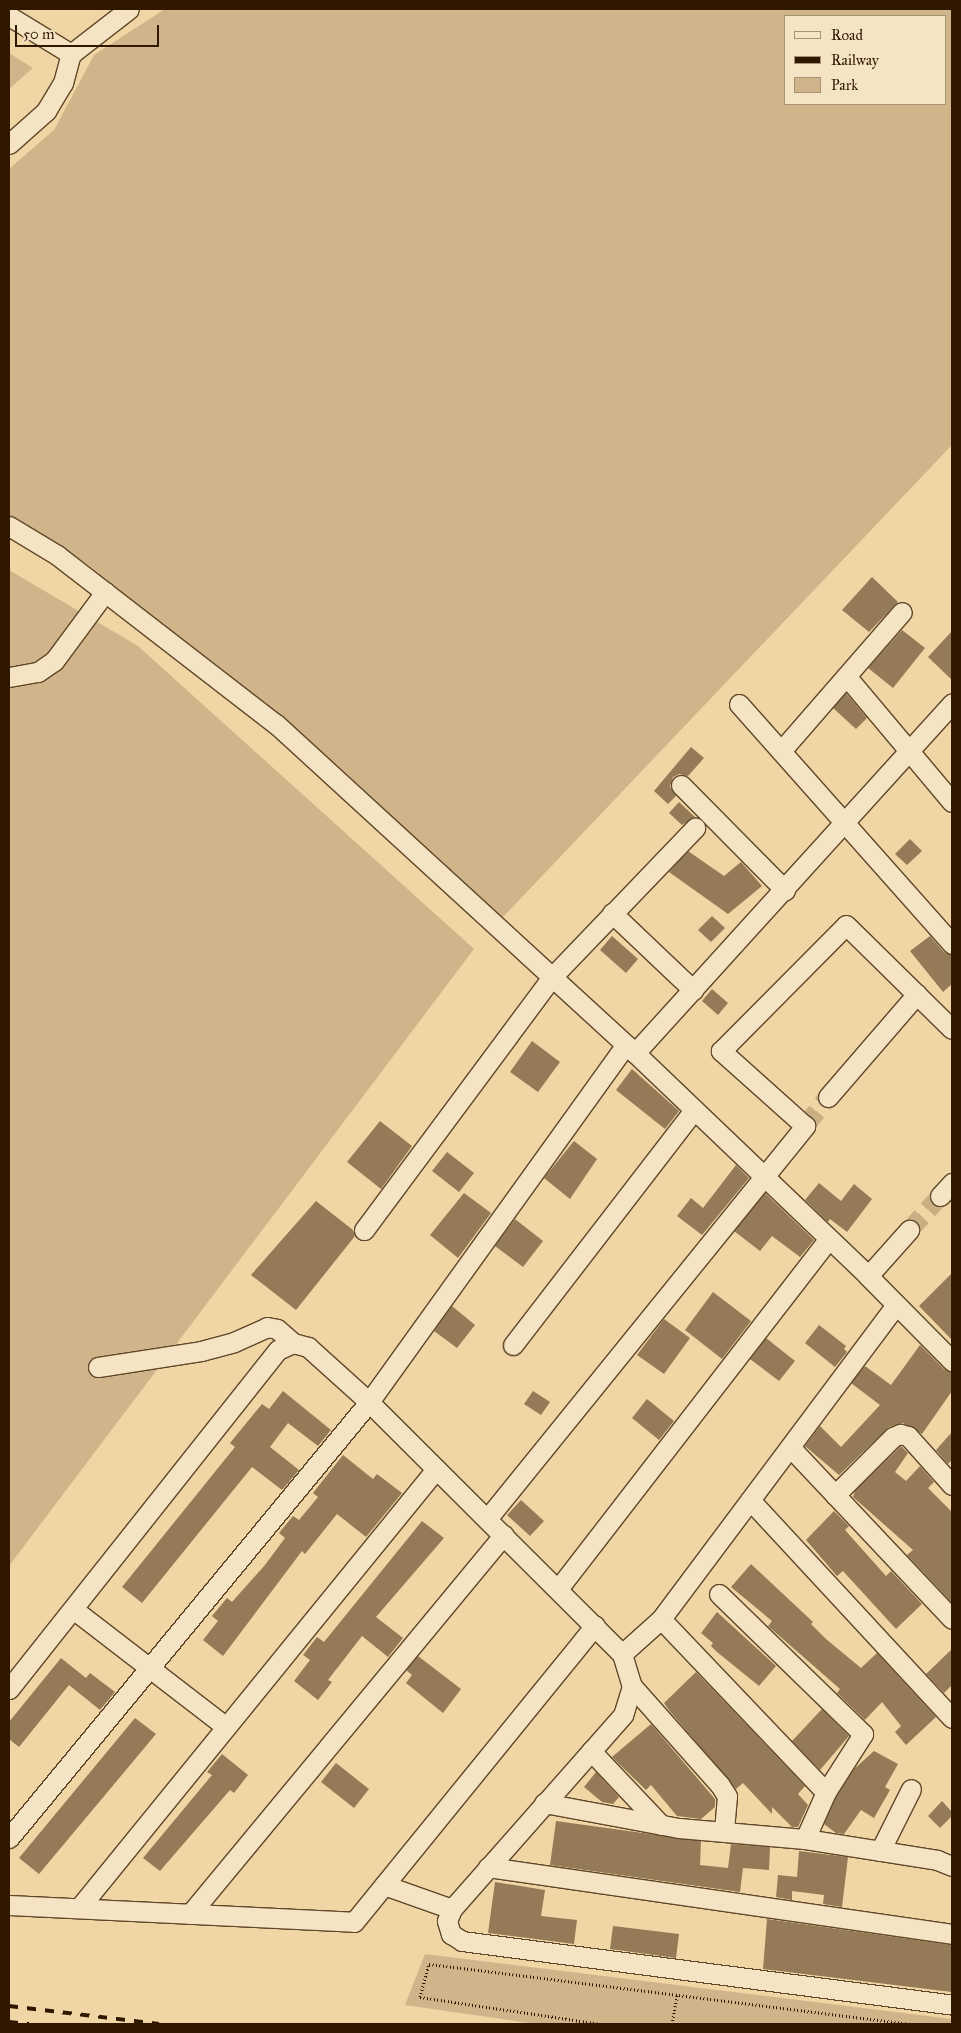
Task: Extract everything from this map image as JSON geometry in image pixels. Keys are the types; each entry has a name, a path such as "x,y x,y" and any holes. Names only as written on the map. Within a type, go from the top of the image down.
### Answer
{"street":[{"path":"9,144 46,111 63,83 71,54 129,9"},
{"path":"9,16 71,54"},
{"path":"9,526 57,556 276,724 630,1049 828,1240 868,1276 952,1361"},
{"path":"9,677 38,672 54,661 104,592"},
{"path":"781,751 902,612"},
{"path":"847,677 952,802"},
{"path":"9,1838 369,1402 630,1049 693,990 847,822 952,703"},
{"path":"740,704 847,822 952,944"},
{"path":"681,785 785,890"},
{"path":"364,1230 552,977 695,828"},
{"path":"612,914 693,990"},
{"path":"486,1519 805,1126 721,1051 846,925 952,1029"},
{"path":"828,1097 917,994"},
{"path":"513,1345 693,1111"},
{"path":"868,1276 909,1230"},
{"path":"558,1589 828,1240"},
{"path":"622,1654 662,1619 896,1305"},
{"path":"98,1367 201,1351 234,1342 267,1327 277,1329 293,1343 308,1347 369,1402 622,1654 632,1686 720,1785 728,1803 724,1832"},
{"path":"9,1689 278,1350 293,1343"},
{"path":"835,1495 893,1437 900,1434 908,1436 952,1485"},
{"path":"790,1447 952,1619"},
{"path":"79,1908 436,1469"},
{"path":"750,1500 952,1718"},
{"path":"190,1914 503,1535"},
{"path":"719,1594 863,1734 826,1792 805,1839"},
{"path":"73,1609 226,1727"},
{"path":"662,1619 826,1792"},
{"path":"9,1904 354,1922 595,1625"},
{"path":"632,1686 623,1715 452,1909 447,1921 451,1934 462,1941 952,2005"},
{"path":"591,1751 661,1825"},
{"path":"880,1850 911,1789"},
{"path":"544,1803 661,1825 805,1839 880,1850 937,1860 952,1866"},
{"path":"488,1868 952,1934"},
{"path":"384,1885 452,1909"}],"path":[{"path":"601,2024 420,1997 430,1964 910,2024"},
{"path":"672,2024 677,1995"}],"green space":[{"path":"165,9 952,9 952,445 502,918 90,566 9,515 9,169 54,130 94,55"},
{"path":"9,53 33,68 9,89"},
{"path":"9,570 138,646 474,949 9,1566"},
{"path":"425,1954 952,2019 952,2024 536,2024 405,2005"}],"building":[{"path":"872,577 898,602 869,632 842,610"},
{"path":"902,630 925,648 893,688 868,668"},
{"path":"952,631 952,680 928,657"},
{"path":"846,693 867,718 856,729 833,708"},
{"path":"691,747 704,758 688,776 679,774 673,777 670,787 676,796 668,804 654,791"},
{"path":"679,802 695,817 682,825 669,813"},
{"path":"910,839 922,851 907,865 895,854"},
{"path":"688,851 724,876 741,862 762,886 728,914 669,872"},
{"path":"712,916 725,928 711,942 698,930"},
{"path":"612,936 638,959 626,973 600,950"},
{"path":"930,936 944,952 952,955 952,984 943,992 910,951"},
{"path":"712,989 728,1003 718,1015 702,1001"},
{"path":"532,1041 560,1062 538,1092 510,1072"},
{"path":"632,1069 679,1111 665,1129 616,1090"},
{"path":"380,1121 412,1146 381,1189 347,1162"},
{"path":"574,1141 597,1159 570,1199 544,1178"},
{"path":"447,1152 474,1173 459,1192 432,1171"},
{"path":"736,1165 749,1178 702,1235 677,1216 691,1198 703,1208"},
{"path":"819,1183 841,1201 854,1184 872,1199 847,1232 830,1219 828,1222 805,1200"},
{"path":"464,1193 491,1213 458,1258 430,1235"},
{"path":"765,1193 814,1240 800,1257 772,1236 760,1251 734,1231"},
{"path":"316,1201 353,1230 355,1236 296,1310 251,1275"},
{"path":"515,1219 543,1241 523,1267 495,1246"},
{"path":"952,1273 952,1340 919,1306"},
{"path":"713,1292 751,1321 722,1359 685,1330"},
{"path":"452,1306 475,1325 457,1348 434,1331"},
{"path":"664,1319 690,1338 664,1374 637,1355"},
{"path":"819,1325 846,1346 844,1349 847,1352 835,1367 805,1343"},
{"path":"766,1338 795,1361 779,1381 750,1359"},
{"path":"920,1345 944,1369 952,1372 952,1391 922,1434 903,1423 889,1427 839,1475 805,1446 820,1426 841,1447 880,1405 851,1383 865,1366 891,1385"},
{"path":"283,1391 331,1430 318,1446 288,1423 270,1447 299,1470 282,1490 252,1467 142,1603 122,1587 235,1447 230,1443 262,1404 269,1409"},
{"path":"533,1391 550,1402 541,1415 524,1404"},
{"path":"647,1399 674,1421 659,1440 632,1418"},
{"path":"952,1432 952,1460 948,1464 936,1450"},
{"path":"901,1446 908,1453 895,1472 906,1481 920,1466 934,1482 928,1488 952,1512 952,1603 907,1555 913,1550 853,1497 855,1491"},
{"path":"343,1455 373,1479 377,1474 402,1493 366,1537 337,1514 305,1554 302,1551 223,1656 203,1640 218,1621 212,1616 227,1598 232,1602 265,1565 285,1538 279,1533 293,1516 299,1520 318,1497 313,1493"},
{"path":"521,1500 544,1521 530,1536 507,1515"},
{"path":"834,1511 849,1526 845,1530 886,1576 891,1571 922,1604 896,1629 843,1571 837,1576 806,1540"},
{"path":"422,1521 444,1538 376,1617 403,1638 388,1657 362,1636 328,1680 332,1682 318,1700 294,1681 310,1660 303,1655 317,1637 324,1642"},
{"path":"751,1564 813,1622 811,1624 826,1639 861,1668 877,1653 936,1717 906,1745 895,1732 901,1726 882,1702 865,1720 837,1693 840,1689 768,1626 772,1621 731,1587"},
{"path":"717,1612 776,1666 759,1686 717,1652 711,1646 713,1643 701,1633"},
{"path":"952,1649 952,1685 944,1693 926,1674"},
{"path":"418,1656 461,1689 443,1713 406,1683 412,1675 406,1670"},
{"path":"61,1658 86,1678 90,1673 115,1692 100,1710 69,1685 19,1747 9,1739 9,1722"},
{"path":"696,1672 805,1786 798,1794 808,1805 798,1827 792,1827 772,1807 772,1814 743,1783 736,1789 664,1703"},
{"path":"822,1709 849,1736 820,1770 792,1741"},
{"path":"135,1718 156,1734 39,1874 19,1858"},
{"path":"651,1724 715,1799 715,1807 701,1819 677,1816 651,1785 646,1790 612,1757"},
{"path":"874,1751 898,1764 885,1787 890,1790 874,1818 861,1810 844,1834 836,1833 824,1824 836,1797 854,1769"},
{"path":"222,1754 248,1775 234,1793 230,1790 160,1871 143,1858 212,1775 207,1772"},
{"path":"336,1763 369,1789 354,1808 321,1782"},
{"path":"596,1772 619,1797 613,1804 602,1802 584,1787"},
{"path":"942,1801 952,1812 952,1816 940,1828 928,1816"},
{"path":"556,1821 701,1841 700,1865 728,1868 731,1844 770,1847 769,1870 743,1868 740,1892 550,1865"},
{"path":"799,1851 848,1857 842,1907 823,1904 824,1895 792,1891 792,1900 776,1897 778,1875 797,1877"},
{"path":"495,1882 545,1890 541,1916 577,1920 574,1944 488,1933"},
{"path":"767,1919 952,1945 952,1992 763,1969"},
{"path":"613,1926 679,1934 676,1958 610,1949"}],"tunnel":[{"path":"805,1126 828,1097"},
{"path":"909,1230 940,1196"}],"railway":[{"path":"9,2006 159,2024"},
{"path":"9,2022 29,2024"}]}
